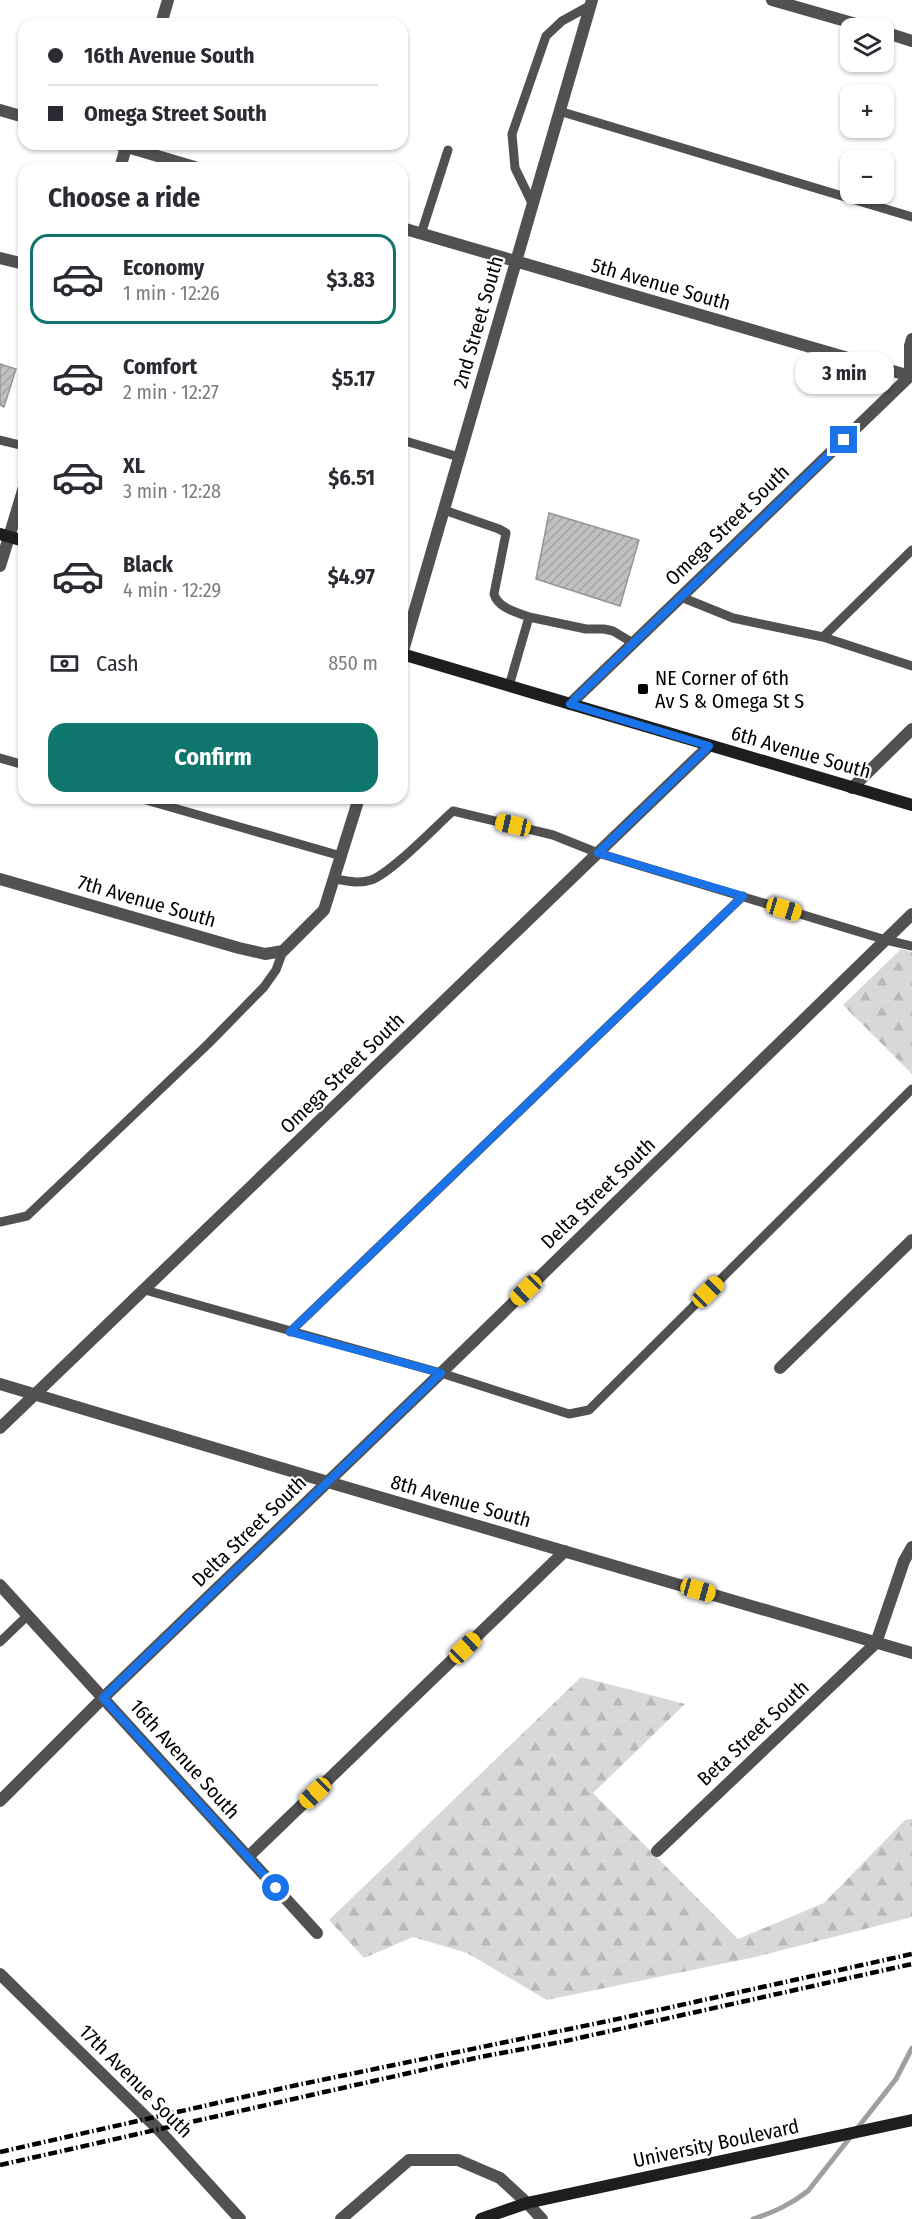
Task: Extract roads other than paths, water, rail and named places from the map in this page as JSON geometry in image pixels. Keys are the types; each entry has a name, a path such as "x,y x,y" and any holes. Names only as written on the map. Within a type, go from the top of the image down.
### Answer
{"main road":[{"name":"6th Avenue South","path":"408,656 912,805"},
{"name":"University Boulevard","path":"481,2219 527,2203 912,2120"}],"street":[{"path":"163,18 168,0"},
{"path":"772,0 840,19"},
{"name":"2nd Street South","path":"408,633 591,2"},
{"path":"894,35 912,41"},
{"path":"0,110 18,115"},
{"path":"139,150 178,162"},
{"name":"5th Avenue South","path":"408,230 911,375"},
{"path":"0,258 18,262"},
{"path":"911,375 910,346 912,339"},
{"name":"Omega Street South","path":"570,704 911,375"},
{"path":"0,566 5,535 18,502"},
{"path":"852,788 912,729"},
{"name":"Omega Street South","path":"0,1428 709,746"},
{"path":"283,951 324,910 356,804"},
{"name":"7th Avenue South","path":"0,879 239,948 265,954 283,951"},
{"name":"Delta Street South","path":"103,1698 441,1373 912,914"},
{"path":"780,1368 912,1240"},
{"name":"8th Avenue South","path":"0,1384 912,1653"},
{"path":"876,1643 904,1561 912,1547"},
{"path":"248,1857 565,1551"},
{"name":"16th Avenue South","path":"0,1585 317,1933"},
{"name":"Beta Street South","path":"657,1851 876,1643"},
{"path":"0,1801 103,1698"},
{"name":"17th Avenue South","path":"0,1974 159,2130 240,2219"},
{"path":"341,2219 409,2160 458,2160 500,2178 542,2219"}],"lane":[{"path":"532,203 515,168 512,134 546,36 562,21 591,2"},
{"path":"559,111 912,217"},
{"path":"422,234 448,150"},
{"path":"0,440 18,444"},
{"path":"408,442 459,457"},
{"path":"444,510 500,528 506,533 494,594 501,605 529,617 586,629 613,631 633,643"},
{"path":"823,638 912,550"},
{"path":"681,597 733,618 823,638 912,666"},
{"path":"509,686 529,617"},
{"path":"0,758 18,763"},
{"path":"160,804 341,856"},
{"path":"335,879 356,883 372,880 385,872 453,811 554,835 598,853 912,946"},
{"path":"290,1332 743,896"},
{"path":"0,1222 27,1216 208,1044 264,987 276,970 283,951"},
{"path":"145,1290 441,1373 569,1414 589,1410 912,1089"},
{"path":"0,1642 28,1615"}],"waterway":[{"path":"753,2219 782,2208 808,2191 896,2079 912,2048"}],"railway":[{"path":"0,2152 297,2085 613,2020 912,1954"},
{"path":"0,2165 480,2057 561,2042 912,1964"}],"place":[{"name":"NE Corner of 6th Av S & Omega St S","path":"643,689"}]}
